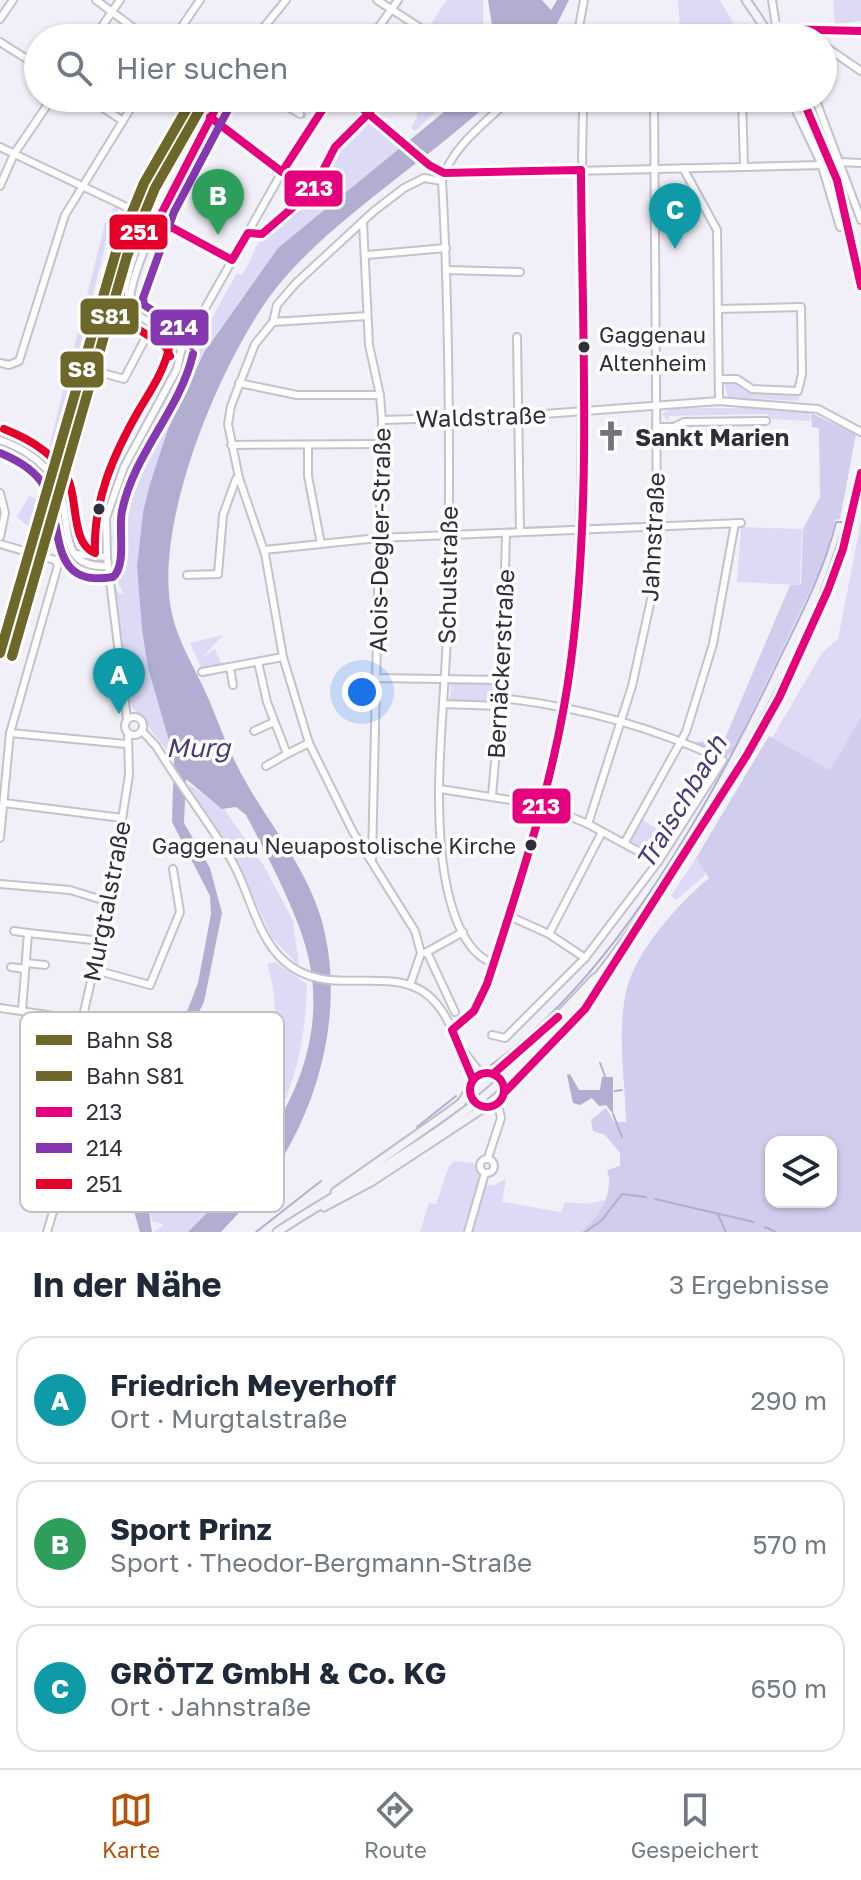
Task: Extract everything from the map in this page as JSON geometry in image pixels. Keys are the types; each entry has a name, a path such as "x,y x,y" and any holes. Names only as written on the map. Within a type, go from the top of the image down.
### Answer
{"main road":[{"path":"746,0 762,24"},
{"path":"808,112 837,180 861,286"},
{"path":"504,1090 585,1009 747,755 779,698 828,590 843,549 861,473"},
{"path":"496,1076 609,967"},
{"path":"277,1232 444,1126 488,1092 563,1021 609,967"},
{"path":"331,1197 341,1184 454,1108 470,1090"},
{"path":"277,1232 371,1182 484,1107"}],"street":[{"path":"0,19 13,0"},
{"path":"96,0 128,24"},
{"path":"104,24 120,0"},
{"path":"184,24 200,0"},
{"path":"266,24 286,0"},
{"path":"377,0 414,24"},
{"path":"381,24 398,0"},
{"path":"580,24 584,0"},
{"path":"772,0 775,24"},
{"path":"837,30 861,31"},
{"path":"0,42 24,57"},
{"path":"837,55 861,71"},
{"path":"0,186 14,154 42,112"},
{"path":"109,112 123,121"},
{"path":"0,363 13,364 22,355 65,215 128,112"},
{"path":"181,351 176,339 133,312 128,302 158,220 213,112"},
{"name":"Murgtalstraße","path":"131,718 107,557 106,518 113,491 177,369 181,351 318,112"},
{"path":"248,233 262,234 294,210 321,179 335,147 370,112 443,177"},
{"path":"443,177 454,154 497,112"},
{"path":"453,1033 473,1016 542,805 571,658 580,529 583,411 583,112"},
{"name":"Jahnstraße","path":"588,824 622,719 652,595 657,524 654,112"},
{"path":"742,112 744,166"},
{"path":"797,112 822,165 840,227"},
{"path":"820,112 861,220"},
{"path":"210,117 282,172"},
{"path":"0,147 80,187 158,220 232,260"},
{"path":"840,162 861,163"},
{"path":"455,1012 408,917 331,793 309,743 283,657 264,550 239,478 228,424 239,383 255,344 273,322 277,305 296,283 374,211 420,179 581,170 822,165"},
{"path":"683,168 717,230 719,401"},
{"name":"Schulstraße","path":"443,177 447,270 448,536 440,789 442,857 449,895 463,932 474,950 492,963"},
{"name":"Alois-Degler-Straße","path":"363,222 367,255 367,316 372,368 380,395 382,420 374,864"},
{"path":"367,255 446,248"},
{"path":"447,270 520,272"},
{"path":"718,309 801,307 802,320 798,391 752,389 737,379 719,379"},
{"path":"273,322 367,316"},
{"path":"68,472 96,375 99,372 124,379 153,324"},
{"path":"517,337 520,532"},
{"path":"239,383 297,395 380,395"},
{"name":"Waldstraße","path":"382,420 517,416 719,401 818,409 861,432"},
{"path":"656,427 674,427 684,422 766,421"},
{"path":"0,440 29,453 49,471 60,491 66,534 75,554 88,566 108,566"},
{"path":"231,445 381,444"},
{"path":"308,445 308,476 321,544"},
{"path":"187,575 218,574 223,515 239,478"},
{"path":"0,493 5,513 0,537"},
{"path":"264,550 378,538 738,523 713,644 695,706 625,842"},
{"name":"Bernäckerstraße","path":"492,796 501,702 506,533"},
{"path":"0,544 55,560 58,565 10,733 0,838"},
{"path":"75,554 107,557"},
{"path":"202,672 283,657"},
{"path":"258,662 274,722 287,754"},
{"path":"230,667 233,685"},
{"path":"376,678 502,680"},
{"path":"443,704 501,702 564,705 622,719 723,760 658,862 585,958 505,1038 492,1035"},
{"name":"Murgtalstraße","path":"129,758 126,744 142,721 131,718"},
{"name":"Murgtalstraße","path":"131,718 125,726 135,733"},
{"path":"254,731 274,722"},
{"path":"10,733 126,744"},
{"path":"135,733 171,772 234,866 275,952 310,977 347,983 410,985 435,1002 481,1074"},
{"name":"Murgtalstraße","path":"83,1012 102,941 135,733"},
{"path":"266,766 309,743"},
{"path":"440,789 542,805 625,842 658,862"},
{"path":"4,803 122,818"},
{"path":"549,934 602,832"},
{"path":"95,970 150,985 180,912 173,869"},
{"path":"0,884 70,890 109,902"},
{"path":"507,915 549,934 585,958"},
{"path":"14,931 102,941"},
{"path":"410,985 424,952 463,932"},
{"path":"22,1011 28,933"},
{"path":"11,967 45,965"},
{"path":"0,1008 29,1012"},
{"path":"453,1033 473,1080"},
{"path":"468,1232 485,1173 495,1167 488,1158 501,1118 498,1104 504,1090 496,1076 481,1074 473,1080 470,1090 472,1099 484,1107 498,1104"},
{"name":"Murgtalstraße","path":"47,1232 53,1212"}],"shaded area":[{"path":"447,0 483,0 483,24 431,24"},
{"path":"678,0 720,0 733,22 732,24 680,24"},
{"path":"833,0 861,0 861,21 835,24"},
{"path":"417,112 436,112 415,131 411,128"},
{"path":"369,118 402,148 278,248 203,352 168,428 143,512 137,566 148,668 174,758 136,712 125,687 114,583 119,594 123,593 117,580 113,537 117,498 156,419 237,273 241,275 244,271 259,243 308,202 320,184 325,184 327,194 337,186 327,172 337,149"},
{"path":"115,206 119,208 106,243 51,462 47,455 105,223"},
{"path":"734,382 746,392 798,393 799,401 728,397 724,383"},
{"path":"672,408 766,408 810,413 810,421 768,419 768,414 669,416 668,421 662,414"},
{"path":"811,413 856,434 840,519 835,520 825,560 732,754 722,758 693,742 720,741 726,736 790,585 801,585 803,529 820,497 819,428 812,427"},
{"path":"29,496 40,500 31,529 17,517"},
{"path":"861,521 861,717 830,770 772,738 822,653 838,639"},
{"path":"741,527 802,529 800,585 737,582"},
{"path":"223,635 202,658 215,649 222,666 202,670 190,643"},
{"path":"497,682 495,702 450,700 451,683"},
{"path":"861,717 861,1232 580,1232 593,1220 607,1196 607,1170 620,1166 620,1153 605,1135 593,1131 591,1120 606,1108 614,1122 626,1122 622,1024 631,976 659,929 709,878 696,858 769,736 830,770"},
{"path":"190,785 224,809 264,866 293,921 299,966 272,938 240,868 188,790"},
{"path":"641,819 671,838 658,858 629,840"},
{"path":"696,858 706,874 676,900 671,896"},
{"path":"275,962 307,984 298,1059 284,1103 284,1012 275,1012 267,964"},
{"path":"454,1161 474,1163 482,1185 494,1185 506,1179 502,1202 561,1212 565,1202 587,1204 605,1200 593,1223 580,1232 420,1232 429,1203 436,1204 449,1166"},
{"path":"150,1212 207,1212 188,1232 153,1232 164,1225 153,1222"}],"water":[{"path":"488,0 542,0 551,10 557,0 569,0 557,24 492,24"},
{"name":"Murg","path":"444,112 478,112 346,219 292,269 270,296 250,327 211,405 194,449 172,537 168,578 175,625 236,764 307,883 321,918 328,950 331,982 325,1047 307,1109 284,1155 284,1110 300,1075 310,1038 313,1000 309,960 299,925 246,815 236,807 222,809 186,779 184,823 210,868 222,913 204,1002 199,1012 186,1012 198,983 211,914 210,896 172,822 174,758 148,668 137,566 143,512 168,429 204,352 278,248"},
{"path":"570,1074 579,1090 600,1090 602,1077 613,1077 613,1114 606,1105 599,1106 592,1098 580,1105 573,1103 567,1075"},
{"path":"134,1212 149,1212 152,1232 140,1232"},
{"name":"Murg","path":"207,1212 239,1212 221,1232 188,1232"}],"waterway":[{"name":"Traischbach","path":"491,1065 537,1027 580,983 620,934 657,881 692,826 752,715 811,594 836,522 843,522"},
{"path":"600,1063 605,1076"},
{"path":"615,1091 622,1090"},
{"name":"Traischbach","path":"417,1127 456,1096"},
{"path":"613,1114 622,1137"},
{"name":"Traischbach","path":"284,1210 321,1181"},
{"path":"585,1232 601,1221 622,1194 646,1197"},
{"path":"655,1199 754,1222"},
{"name":"Traischbach","path":"256,1232 281,1212"},
{"path":"718,1215 726,1232"},
{"path":"765,1227 776,1232"}],"tunnel":[{"path":"300,114 308,118"}],"rail line":[{"name":"S8","path":"0,653 116,252 144,183 185,112"},
{"name":"S81","path":"12,656 127,256 155,188 198,112"}],"transit line":[{"name":"213","path":"837,30 861,31"},
{"name":"251","path":"170,356 166,347 124,320 121,299 125,272 135,241 165,175 199,112"},
{"name":"213","path":"214,112 158,220 232,260 248,233 262,234 313,190 335,147 370,112"},
{"name":"214","path":"192,346 183,330 144,305 143,298 174,212 227,112"},
{"name":"213","path":"210,117 282,172 321,112"},
{"name":"213","path":"367,112 429,165 444,173 581,170 584,477 578,600 571,661 557,744 500,945 474,1011 452,1030 473,1080"},
{"name":"213","path":"808,112 837,180 861,286"},
{"name":"251","path":"4,429 41,448 63,470 71,488 82,541 95,553 97,515 106,479 169,348"},
{"name":"214","path":"0,453 25,466 44,486 61,550 76,573 91,578 113,577 120,564 121,519 128,490 178,394 193,354"},
{"name":"213","path":"505,1092 585,1009 747,755 779,698 828,590 843,549 861,473"},
{"name":"213","path":"493,1074 558,1017"},
{"name":"213","path":"487,1073 499,1078 504,1090 499,1102 487,1107 475,1102 470,1090 475,1078 487,1073"}],"place":[{"name":"Sport Prinz","path":"218,235"},
{"name":"GRÖTZ GmbH & Co. KG","path":"675,249"},
{"name":"Gaggenau Altenheim","path":"584,347"},
{"name":"Sankt Marien","path":"611,436"},
{"name":"Friedrich Meyerhoff","path":"119,714"},
{"name":"Gaggenau Neuapostolische Kirche","path":"531,845"}]}
